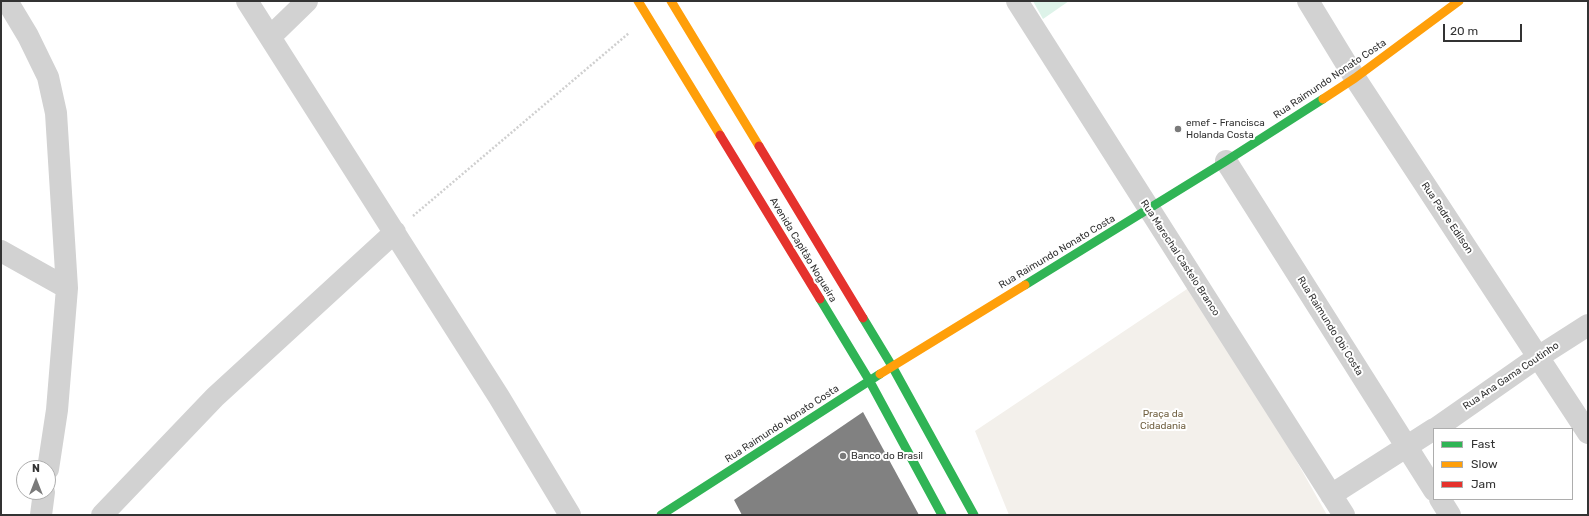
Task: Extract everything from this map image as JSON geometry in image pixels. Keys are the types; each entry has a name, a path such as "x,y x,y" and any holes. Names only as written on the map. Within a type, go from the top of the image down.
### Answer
{"main road":[{"name":"Avenida Capitão Nogueira","path":"638,1 869,380 942,515"},
{"name":"Avenida Capitão Nogueira","path":"671,1 892,366 974,515"},
{"name":"Rua Raimundo Nonato Costa","path":"661,515 869,380 1226,161 1355,78 1459,1"},
{"path":"648,17 661,5"}],"street":[{"path":"6,1 28,36 48,77 56,113 67,288 57,410 49,460"},
{"path":"247,1 499,397 570,515"},
{"path":"270,37 307,1"},
{"name":"Rua Marechal Castelo Branco","path":"1017,1 1344,515"},
{"name":"Rua Padre Edilson","path":"1308,1 1355,78 1588,434"},
{"name":"Rua Raimundo Obi Costa","path":"1226,161 1433,488"},
{"path":"102,515 215,397 395,232"},
{"path":"1,251 67,288"},
{"name":"Rua Ana Gama Coutinho","path":"1435,428 1538,357 1588,325"},
{"name":"Rua Ana Gama Coutinho","path":"1331,494 1407,448 1433,430"},
{"path":"41,515 43,500"},
{"path":"1441,500 1450,515"}],"path":[{"path":"395,232 648,17"}],"green space":[{"name":"Praça da Cidadania","path":"1196,283 1327,515 1009,515 975,431"}],"shaded area":[{"path":"1033,1 1069,1 1043,19"}],"building":[{"name":"Banco do Brasil","path":"863,412 919,515 742,515 734,500"}],"traffic: fast":[{"path":"1025,285 1226,161 1323,99"},
{"path":"820,299 869,380 942,515"},
{"path":"863,318 892,366 974,515"},
{"path":"661,515 880,374"}],"traffic: slow":[{"path":"638,1 720,135"},
{"path":"671,1 759,146"},
{"path":"1323,99 1355,78 1459,1"},
{"path":"880,374 1025,285"}],"traffic: jam":[{"path":"720,135 820,299"},
{"path":"759,146 863,318"}],"place":[{"name":"emef - Francisca Holanda Costa","path":"1178,129"},
{"name":"Banco do Brasil","path":"843,456"}]}
